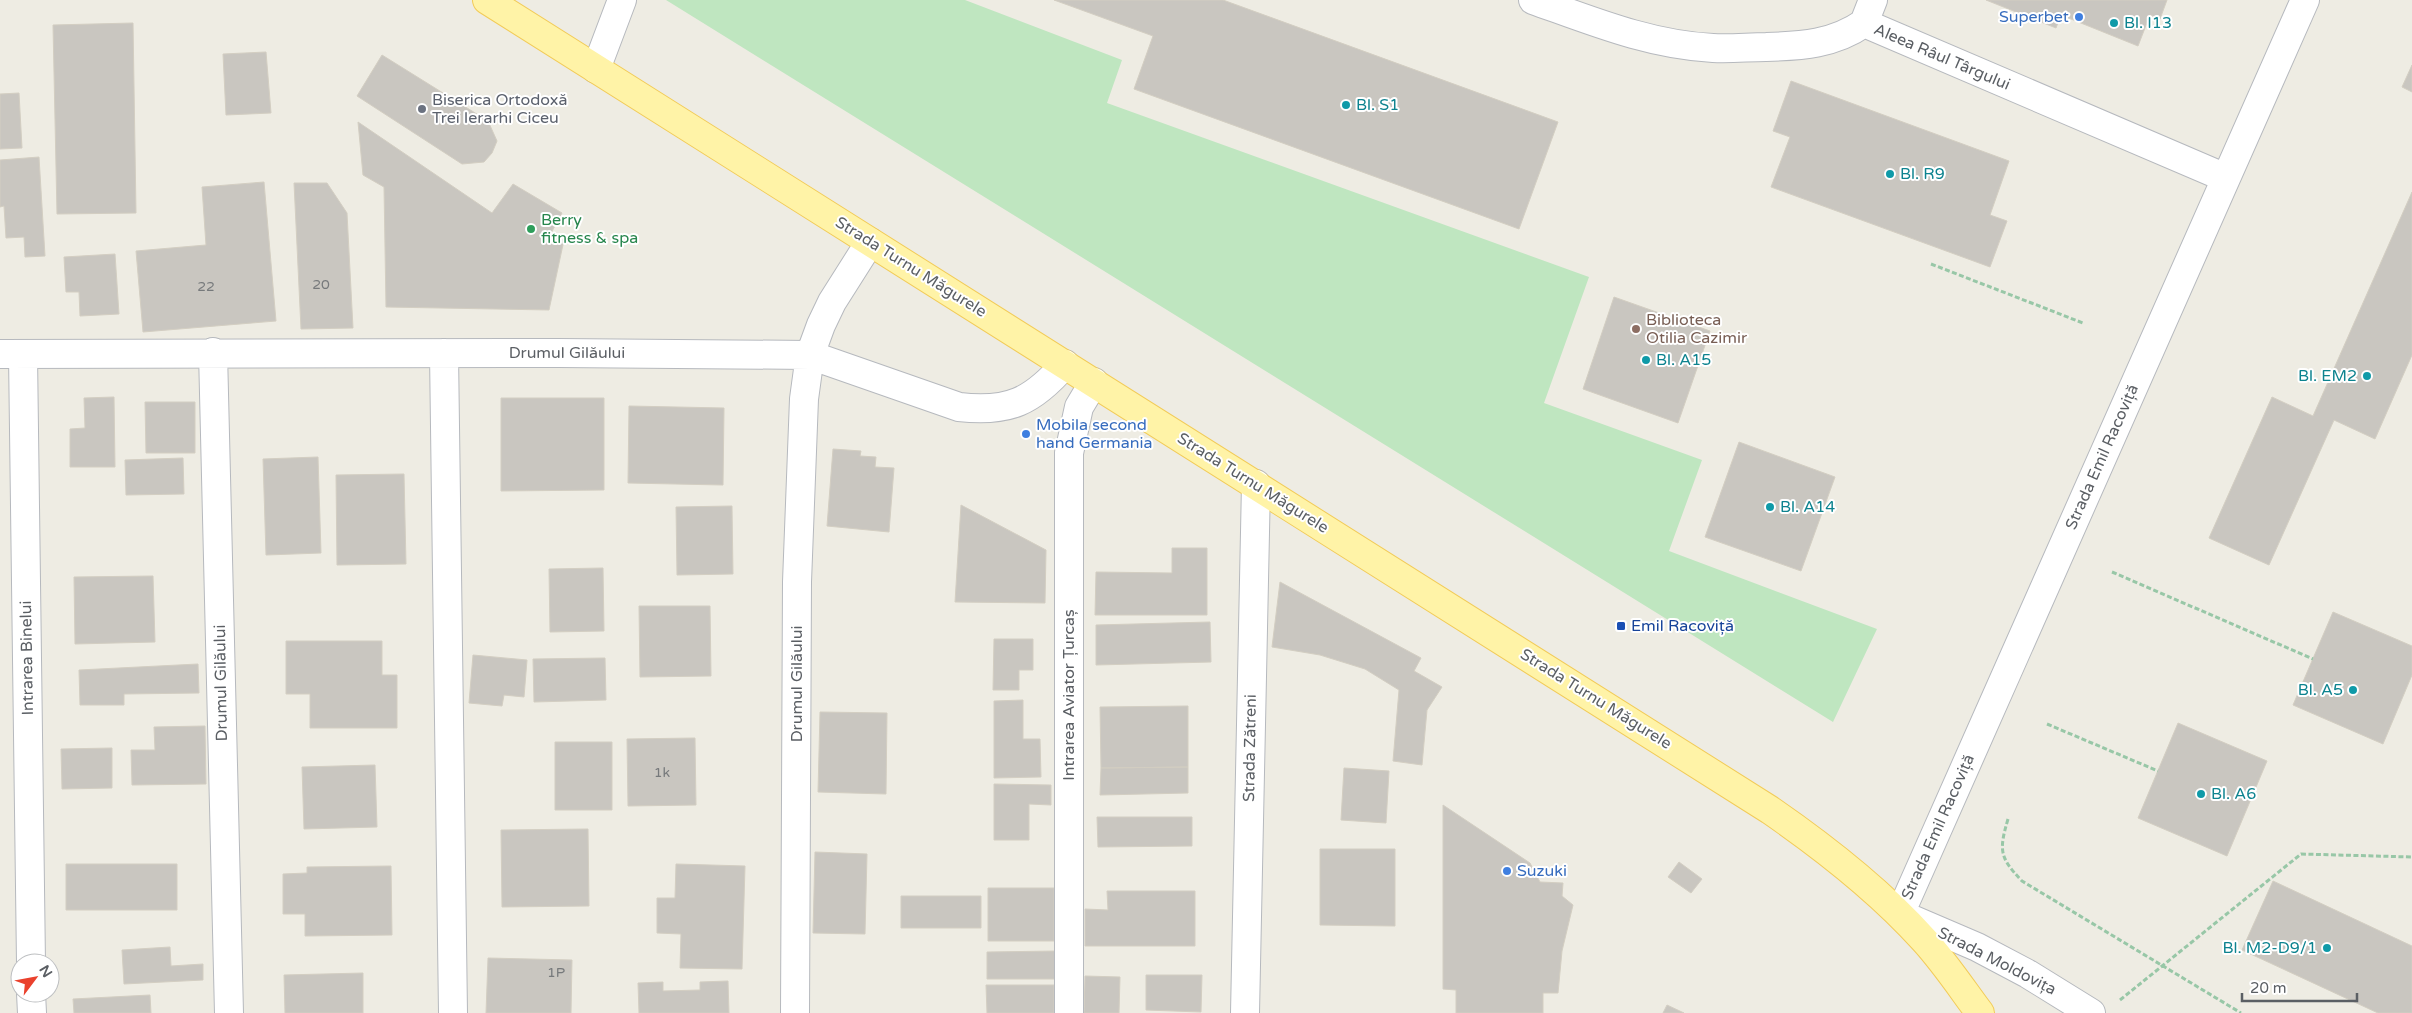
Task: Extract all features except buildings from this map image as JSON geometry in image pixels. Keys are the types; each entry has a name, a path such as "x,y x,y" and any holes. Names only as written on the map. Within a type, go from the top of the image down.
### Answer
{"main road":[{"name":"Strada Turnu Măgurele","path":"487,0 1770,810 1832,854 1900,914 1935,953 1980,1013"}],"street":[{"path":"596,69 622,0"},
{"name":"Aleea Râul Târgului","path":"1533,0 1623,32 1668,42 1713,48 1805,46 1832,40 1849,34 1869,12 2226,178"},
{"name":"Strada Emil Racoviță","path":"1900,914 2305,0"},
{"name":"Drumul Gilăului","path":"795,1013 798,526 801,446 810,355 832,302 870,242"},
{"name":"Drumul Gilăului","path":"12,354 213,352 810,355 959,407 980,409 999,408 1027,399 1050,381 1065,364"},
{"name":"Drumul Gilăului","path":"213,352 229,1013"},
{"path":"444,353 452,1013"},
{"name":"Intrarea Binelui","path":"12,354 31,953"},
{"name":"Intrarea Aviator Țurcaș","path":"1069,1013 1069,453 1079,407 1094,382"},
{"name":"Strada Zătreni","path":"1245,1013 1256,484"},
{"name":"Strada Moldovița","path":"1900,914 1976,947 2019,969 2091,1013"}],"path":[{"path":"1930,264 2083,323"},
{"path":"2112,572 2313,659"},
{"path":"2047,724 2158,771"},
{"path":"2008,819 2000,844 2007,866 2022,881 2241,1013"},
{"path":"2118,1001 2300,854 2412,857"}],"green space":[{"path":"666,0 965,0 1122,60 1107,103 1589,277 1544,403 1702,460 1669,551 1877,629 1833,722"}],"place":[{"name":"Superbet","path":"2079,17"},
{"name":"Bl. I13","path":"2114,23"},
{"name":"Bl. S1","path":"1346,105"},
{"name":"Biserica Ortodoxă Trei Ierarhi Ciceu","path":"422,109"},
{"name":"Bl. R9","path":"1890,174"},
{"name":"Berry fitness & spa","path":"531,229"},
{"name":"Biblioteca Otilia Cazimir","path":"1636,329"},
{"name":"Bl. A15","path":"1646,360"},
{"name":"Bl. EM2","path":"2367,376"},
{"name":"Mobila second hand Germania","path":"1026,434"},
{"name":"Bl. A14","path":"1770,507"},
{"name":"Emil Racoviță","path":"1621,626"},
{"name":"Bl. A5","path":"2353,690"},
{"name":"Bl. A6","path":"2201,794"},
{"name":"Suzuki","path":"1507,871"},
{"name":"Bl. M2-D9/1","path":"2327,948"}]}
